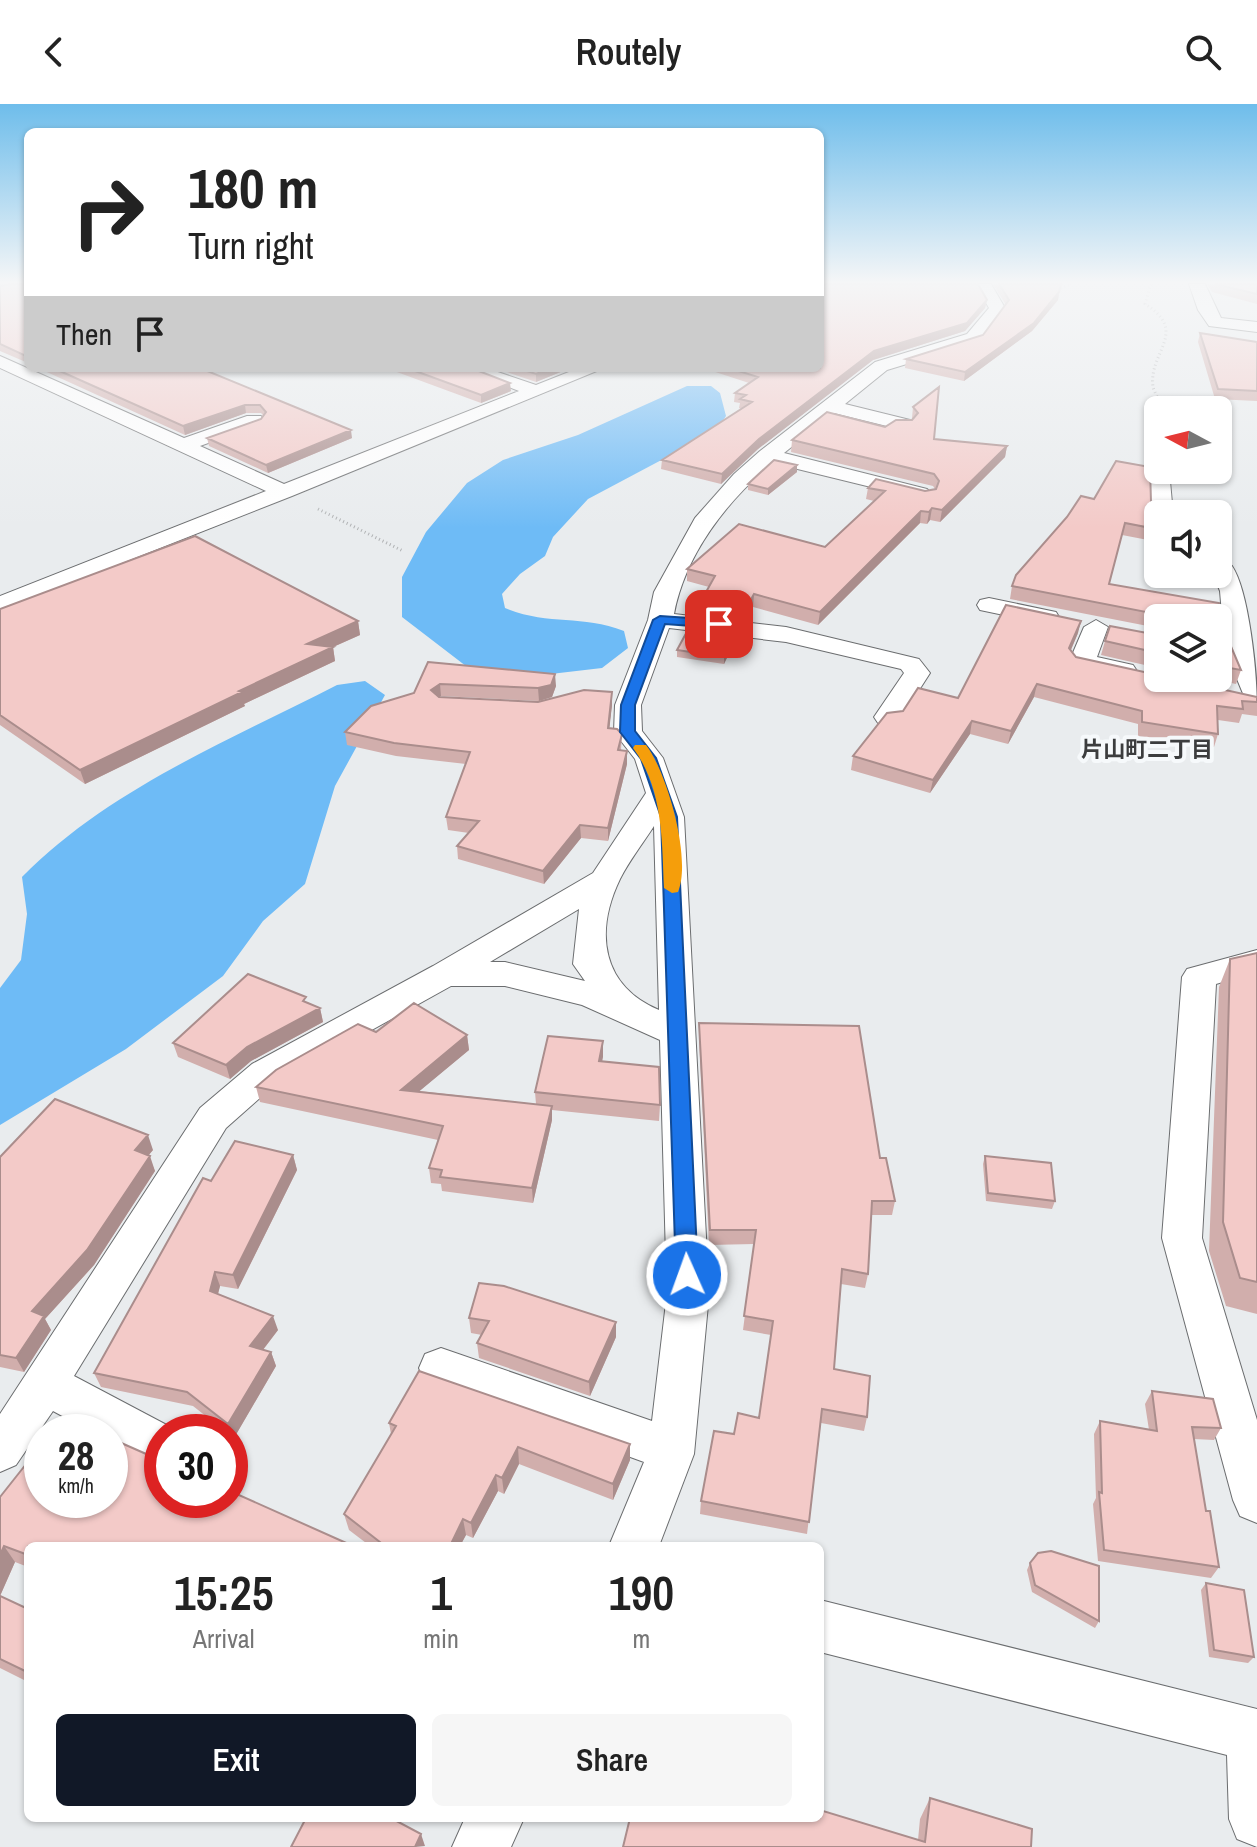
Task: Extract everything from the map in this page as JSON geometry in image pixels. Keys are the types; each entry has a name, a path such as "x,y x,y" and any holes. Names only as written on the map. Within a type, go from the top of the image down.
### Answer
{"street":[{"path":"9,365 285,492"},
{"path":"636,1542 671,1450 688,1294 669,817 649,758 628,732 628,705 660,620 666,592 703,523 741,478 767,455 883,365"},
{"path":"481,372 536,391"},
{"path":"0,604 585,372"},
{"path":"831,407 903,424"},
{"path":"183,445 254,420"},
{"path":"767,455 924,494"},
{"path":"989,605 1127,633"},
{"path":"660,620 749,627 833,641 910,664 917,673 888,717"},
{"path":"1096,627 1082,662 1144,676"},
{"path":"1232,658 1257,698"},
{"path":"1228,694 1257,698"},
{"path":"625,1010 590,964 591,921 604,880 661,793"},
{"path":"0,1450 46,1384 213,1118 265,1073 445,974 604,880"},
{"path":"1257,961 1199,977 1182,1238 1257,1500"},
{"path":"445,974 505,974 592,995 678,1033"},
{"path":"441,1368 671,1450"},
{"path":"46,1384 144,1436"},
{"path":"824,1627 1255,1736 1257,1819"},
{"path":"481,1847 494,1822"}],"path":[{"path":"1158,365 1153,386 1158,396"},
{"path":"285,492 403,551"}],"shaded area":[{"path":"687,386 711,386 720,393 726,416 716,431 588,499 553,537 545,556 520,574 502,594 505,608 521,613 593,623 624,631 628,648 602,668 525,677 475,673 402,617 402,577 426,532 467,483 503,460 578,435"},
{"path":"365,681 385,695 335,786 305,884 263,921 223,976 126,1049 0,1125 0,988 21,960 27,914 22,877 93,818 171,769 337,685"}],"building":[{"path":"824,365 855,365 759,439 722,474 662,460 752,402 740,399 746,395 735,393 758,377 742,372 824,372"},
{"path":"935,365 974,365 965,372"},
{"path":"1210,365 1257,365 1257,391 1218,389"},
{"path":"62,372 210,372 351,430 266,465 207,438 261,419 266,412 260,405 245,405 183,426"},
{"path":"418,372 481,372 510,383 481,395"},
{"path":"939,387 934,439 1007,446 942,510 932,508 929,512 921,511 820,612 754,594 747,607 701,601 715,576 687,569 739,524 825,547 885,491 868,488 876,479 925,491 936,489 939,481 934,474 792,440 827,412 885,427 896,420 912,420 918,413 913,407"},
{"path":"774,460 797,465 768,489 748,484"},
{"path":"1116,461 1144,466 1144,484 1150,484 1151,500 1144,500 1144,527 1125,523 1109,584 1219,604 1144,604 1144,612 1012,586 1016,575 1067,517 1081,496 1094,499"},
{"path":"195,536 358,621 307,644 333,647 80,770 0,715 0,609"},
{"path":"1006,605 1081,621 1069,648 1076,657 1144,672 1144,692 1232,691 1257,697 1257,702 1242,701 1243,709 1217,706 1218,734 1142,722 1142,711 1037,684 1011,731 972,721 933,780 853,756 887,713 903,711 918,688 958,698"},
{"path":"690,626 737,632 724,657 677,650"},
{"path":"1110,626 1144,632 1144,650 1105,641"},
{"path":"1232,649 1241,670 1232,668"},
{"path":"428,662 555,674 551,685 538,688 440,684 431,690 439,697 538,702 584,690 612,692 608,728 617,729 622,734 618,750 627,751 608,828 580,825 543,871 457,846 479,821 446,817 470,752 394,743 345,732 371,706 414,693"},
{"path":"1257,953 1257,1282 1240,1278 1223,1222 1230,959"},
{"path":"248,974 306,997 303,1001 320,1008 247,1047 226,1065 173,1043"},
{"path":"414,1003 467,1035 401,1090 552,1106 532,1188 440,1177 442,1170 429,1168 443,1126 256,1087 276,1070 358,1024 376,1032"},
{"path":"699,1023 859,1026 880,1158 886,1158 895,1201 872,1201 868,1274 842,1269 834,1369 870,1376 867,1417 822,1409 809,1522 701,1501 714,1431 734,1434 738,1413 759,1418 773,1321 744,1316 756,1230 710,1230"},
{"path":"548,1036 603,1041 599,1061 659,1067 660,1105 535,1092"},
{"path":"55,1099 148,1135 135,1150 150,1156 87,1250 32,1311 44,1316 16,1358 0,1355 0,1157"},
{"path":"235,1141 293,1155 233,1275 215,1272 210,1291 273,1316 250,1346 271,1352 234,1414 215,1414 187,1392 94,1373 203,1178 211,1181"},
{"path":"985,1156 1051,1163 1055,1201 988,1193"},
{"path":"479,1283 504,1286 616,1322 589,1382 477,1343 489,1321 469,1318"},
{"path":"419,1371 630,1444 613,1484 518,1447 502,1478 496,1475 471,1523 463,1519 452,1542 380,1542 344,1514 396,1426 389,1423"},
{"path":"1152,1391 1213,1399 1221,1428 1192,1427 1219,1567 1104,1550 1099,1492 1102,1493 1100,1421 1157,1431"},
{"path":"128,1446 144,1453 144,1518 248,1518 248,1499 344,1542 24,1542 24,1554 4,1546 0,1555 0,1497 24,1467 24,1518 128,1518"},
{"path":"1051,1551 1099,1566 1099,1621 1035,1585 1030,1563 1038,1553"},
{"path":"1206,1583 1244,1590 1254,1657 1214,1650"},
{"path":"0,1596 24,1607 24,1671 0,1659"},
{"path":"930,1798 1032,1829 1031,1847 623,1847 629,1822 824,1822 824,1811 925,1842"},
{"path":"304,1822 398,1822 421,1834 415,1847 291,1847"}],"slow traffic":[{"path":"640,748 649,758 669,817 672,888"}],"district":[{"name":"片山町二丁目","path":"1147,749"}],"route":[{"path":"687,1275 669,817 649,758 628,732 628,705 660,620 719,624"}]}
